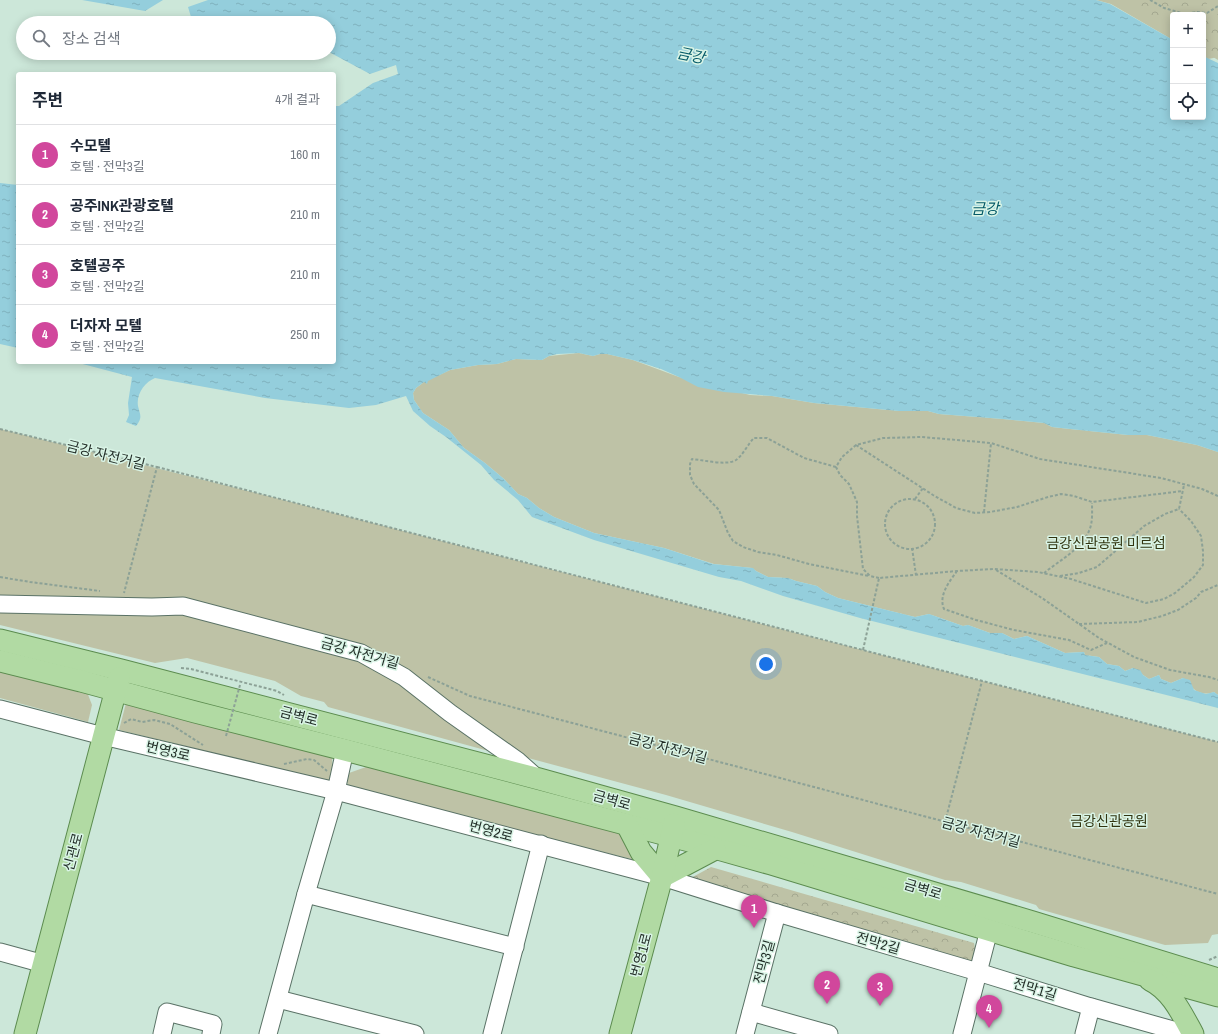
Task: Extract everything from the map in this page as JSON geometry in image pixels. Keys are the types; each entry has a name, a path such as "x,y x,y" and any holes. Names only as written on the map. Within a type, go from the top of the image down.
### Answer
{"main road":[{"name":"금벽로","path":"0,640 539,779 673,827 1033,922 1218,979"},
{"name":"금벽로","path":"0,661 627,825 673,827 715,849 779,866 1074,956 1218,996"},
{"name":"신관로","path":"25,1034 112,730 116,691 121,670"},
{"path":"627,825 642,852 662,877 715,849"},
{"name":"번영1로","path":"620,1034 662,877 673,827"},
{"path":"1074,956 1082,950 1090,950 1166,973 1171,970 1166,963"},
{"path":"1136,974 1158,984 1178,1006 1193,1034"}],"street":[{"name":"금강 자전거길","path":"0,604 152,607 183,606 361,653 404,677 450,713 518,761 539,779"},
{"name":"번영3로","path":"0,709 112,730 336,791"},
{"path":"268,1034 336,791 345,750"},
{"name":"번영2로","path":"336,791 541,844"},
{"path":"492,1034 541,844 662,877 777,913"},
{"path":"306,894 515,947"},
{"name":"전막2길","path":"777,913 978,972"},
{"name":"전막3길","path":"745,1034 777,913"},
{"path":"962,1034 989,930"},
{"path":"0,952 44,964"},
{"name":"전막1길","path":"978,972 1091,1007 1187,1034"},
{"path":"278,999 415,1034"},
{"path":"1084,1034 1091,1007"},
{"path":"162,1034 167,1012 213,1024 211,1034"},
{"path":"751,1012 829,1034"}],"path":[{"path":"1150,0 1164,8 1185,14 1197,12 1207,13 1218,6"},
{"name":"금강 자전거길","path":"0,430 157,467 124,593"},
{"path":"836,467 842,457 856,444 890,437 922,437 991,443 1040,459 1161,478 1184,484 1218,496"},
{"path":"870,576 863,569 857,516 857,502 849,484 840,475 836,467 804,458 767,438 754,438 736,460 731,462 719,463 692,459 690,464 690,475 694,484 719,510 728,533 733,541 743,547 758,552 879,578 994,569 1044,573 1058,576 1146,603 1164,599 1175,593 1194,577 1203,565 1201,536 1191,521 1179,509"},
{"path":"984,512 991,443"},
{"path":"856,444 956,508 975,513 1017,507 1062,494 1092,502 1183,491"},
{"path":"157,467 1218,742"},
{"path":"1179,509 1184,484"},
{"path":"915,499 923,488"},
{"path":"907,499 915,499 923,502 929,507 935,521 934,529 932,537 920,547 903,548 890,538 886,530 885,522 887,514 892,507 907,499"},
{"path":"1044,573 1079,545 1089,530 1092,518 1092,502"},
{"path":"1058,576 1097,567 1144,526 1165,514 1179,509"},
{"path":"912,548 916,575"},
{"path":"994,569 1042,598 1107,643 1134,657 1170,670 1218,680"},
{"path":"957,571 947,584 942,604 944,609 976,620 1014,630 1069,640 1091,650 1107,643"},
{"path":"0,577 101,591"},
{"path":"863,650 879,578"},
{"path":"1078,624 1138,622 1162,616 1178,610 1196,598 1201,592 1218,585"},
{"path":"119,592 131,593"},
{"name":"금강 자전거길","path":"425,676 470,696 1218,894"},
{"path":"945,822 982,681"},
{"path":"226,736 240,685"},
{"path":"112,730 131,719 142,722 154,720 170,724 202,745 207,746"},
{"path":"280,765 307,759 314,760 321,767 332,774"}],"green space":[{"path":"1096,0 1218,0 1218,57 1208,59 1206,58 1206,12 1170,12 1170,38 1111,4"},
{"path":"1132,0 1218,0 1218,2 1210,1 1203,9 1198,10 1198,12 1170,12 1170,16 1168,14 1165,19 1159,21 1145,12"},
{"path":"1218,14 1218,60 1206,53 1206,19"},
{"name":"금강신관공원 미르섬","path":"579,353 593,356 607,354 633,360 679,377 750,395 772,396 814,403 899,411 928,411 939,414 1044,423 1052,427 1070,429 1128,435 1147,435 1197,445 1218,452 1218,695 1214,692 1200,693 1190,686 1183,678 1171,683 1161,679 1159,675 1149,679 1133,668 1125,671 1119,666 1107,664 1099,657 1085,655 1084,652 1065,653 1027,636 1014,639 1002,633 990,633 968,625 963,626 929,614 915,617 838,598 825,592 817,586 788,578 768,577 752,568 714,564 664,548 594,533 554,517 539,508 527,498 518,494 504,479 464,448 449,430 423,413 414,400 413,393 416,388 424,382 450,370 478,365 497,364 516,359 542,360 549,356"},
{"name":"금강신관공원","path":"0,429 268,496 1218,742 1218,934 1212,935 1208,943 1165,945 1039,909 1036,905 961,882 945,880 792,832 666,795 517,755 485,750 328,707 324,702 301,696 275,681 187,658 155,663 0,625"},
{"path":"0,670 87,692 92,705 88,722 0,698"},
{"path":"126,703 332,753 333,782 119,730"},
{"path":"366,767 625,832 635,860 349,789 347,782 349,773"},
{"path":"711,867 974,943 977,958 966,964 691,878"}],"water":[{"path":"82,0 163,0 145,11"},
{"name":"금강","path":"208,0 1096,0 1110,4 1170,38 1170,120 1206,120 1206,57 1218,63 1218,452 1197,445 1147,435 1128,435 1052,427 1044,423 939,414 928,411 899,411 814,403 772,396 724,392 698,387 661,369 607,354 593,356 579,353 557,354 542,360 516,359 497,364 478,365 450,370 428,381 427,384 424,382 416,388 413,393 414,400 423,413 449,430 464,448 504,479 518,494 527,498 539,508 554,517 594,533 664,548 713,564 753,568 768,577 788,578 817,586 825,592 838,598 915,617 929,614 963,626 968,625 990,633 1002,633 1014,639 1027,636 1065,653 1084,652 1085,655 1099,657 1107,664 1119,666 1125,671 1133,668 1140,670 1143,675 1149,679 1159,675 1161,679 1171,683 1183,678 1190,680 1194,690 1206,694 1214,692 1218,695 1218,708 860,618 783,596 741,581 719,577 594,540 532,517 518,500 494,480 481,465 413,411 406,396 376,405 349,408 265,398 155,378 145,385 138,397 140,420 136,426 126,422 129,415 128,403 132,377 83,364 336,364 336,106 339,106 373,83 398,74 396,65 370,74 336,56 336,16 191,16 188,7"},
{"path":"0,183 16,185 16,348 0,344"}],"place":[{"name":"수모텔","path":"754,928"},
{"name":"공주INK관광호텔","path":"827,1004"},
{"name":"호텔공주","path":"880,1006"},
{"name":"더자자 모텔","path":"989,1028"}]}
